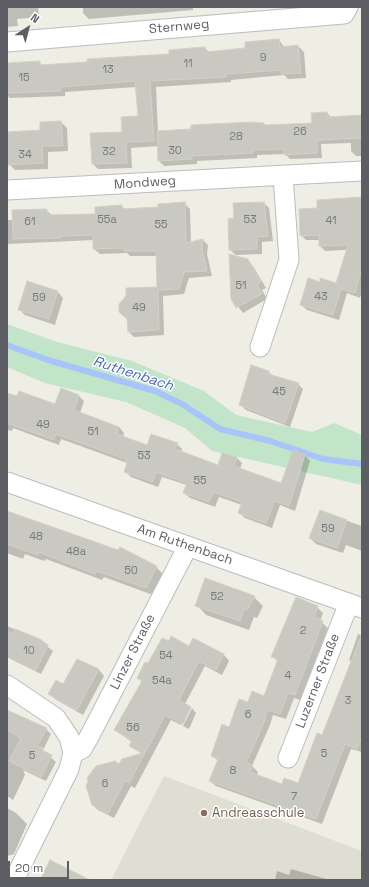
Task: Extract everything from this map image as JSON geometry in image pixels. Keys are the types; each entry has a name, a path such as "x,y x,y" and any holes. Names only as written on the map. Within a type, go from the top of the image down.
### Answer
{"street":[{"name":"Sternweg","path":"7,42 344,14 348,7"},
{"name":"Mondweg","path":"7,190 362,171"},
{"path":"260,347 289,260 283,175"},
{"name":"Am Ruthenbach","path":"7,482 355,605"},
{"name":"Linzer Straße","path":"73,753 82,749 89,737 188,546"},
{"name":"Luzerner Straße","path":"288,758 355,605"},
{"path":"7,684 56,718 68,737 73,753 69,769 14,880"}],"shaded area":[{"name":"Andreasschule","path":"164,776 362,851 362,880 111,880"}],"green space":[{"path":"7,324 57,342 132,361 204,391 236,415 312,432 334,423 362,435 362,485 212,451 185,428 126,402 45,383 7,367"}],"building":[{"path":"279,39 280,47 298,45 301,73 281,74 281,70 226,74 226,77 150,81 154,141 126,142 127,163 92,164 90,133 122,132 121,117 138,116 135,81 60,87 60,91 7,93 7,63 40,61 40,65 87,62 87,59 169,54 169,50 205,47 206,52 245,48 245,42"},
{"path":"327,112 328,117 362,115 362,138 317,140 317,153 284,155 284,149 253,150 253,153 192,156 192,159 158,161 157,131 191,129 191,125 251,122 264,123 265,125 312,123 311,113"},
{"path":"61,121 63,146 42,146 43,163 8,165 7,132 40,130 40,122"},
{"path":"362,197 362,268 355,293 341,289 333,315 300,305 308,278 320,282 320,278 336,283 348,245 319,246 319,235 300,236 299,209 317,208 317,200"},
{"path":"185,202 186,243 203,239 202,248 207,271 184,272 179,289 158,290 159,330 128,332 127,319 119,312 119,304 126,296 126,288 157,287 156,251 124,251 124,248 93,249 93,235 61,236 61,238 13,239 12,210 47,209 47,215 95,214 95,207 122,205 122,209 158,207 158,204"},
{"path":"264,202 268,236 257,237 257,249 229,250 228,219 234,218 233,203"},
{"path":"229,254 248,259 261,282 257,285 262,294 236,308 231,299"},
{"path":"27,281 58,291 49,319 18,310"},
{"path":"251,365 269,371 268,374 299,383 285,423 239,405"},
{"path":"61,388 79,395 74,410 119,427 117,434 147,445 151,434 178,443 175,449 218,465 222,453 237,457 234,466 281,483 293,450 305,455 289,506 275,501 266,523 238,513 242,502 213,492 209,502 183,493 187,483 156,472 153,482 124,472 127,463 125,462 126,459 56,434 54,440 7,423 7,393 17,396 19,391 55,404"},
{"path":"320,510 347,520 337,548 309,538"},
{"path":"7,511 118,550 120,547 157,566 146,588 97,571 95,574 39,552 38,555 7,544"},
{"path":"205,578 255,596 247,610 244,609 240,621 195,606"},
{"path":"296,597 318,606 314,617 323,621 295,695 288,693 280,714 267,710 265,720 246,763 253,765 250,772 282,784 284,778 298,783 317,733 322,735 362,634 362,737 357,749 345,744 316,819 209,781 218,759 211,756 222,724 229,727 239,699 248,702 252,691 264,696 278,659 271,657"},
{"path":"15,629 40,639 48,645 36,670 7,655 7,631 13,634"},
{"path":"171,636 189,646 193,638 224,654 216,670 199,661 179,700 191,707 183,724 165,715 129,783 125,781 108,814 92,805 86,786 88,781 87,778 96,766 115,761 119,764 122,759 143,753 129,746 132,740 114,730 142,681 137,678 145,662 148,663 162,638 169,641"},
{"path":"77,659 99,669 77,710 48,694 56,680 63,684"},
{"path":"7,710 47,728 37,746 43,748 42,750 52,755 41,777 9,761 21,738 7,730"},
{"path":"50,860 90,880 40,880"}],"waterway":[{"name":"Ruthenbach","path":"7,345 48,360 155,391 182,404 220,429 270,441 323,459 362,464"}],"place":[{"name":"Andreasschule","path":"204,813"}]}
